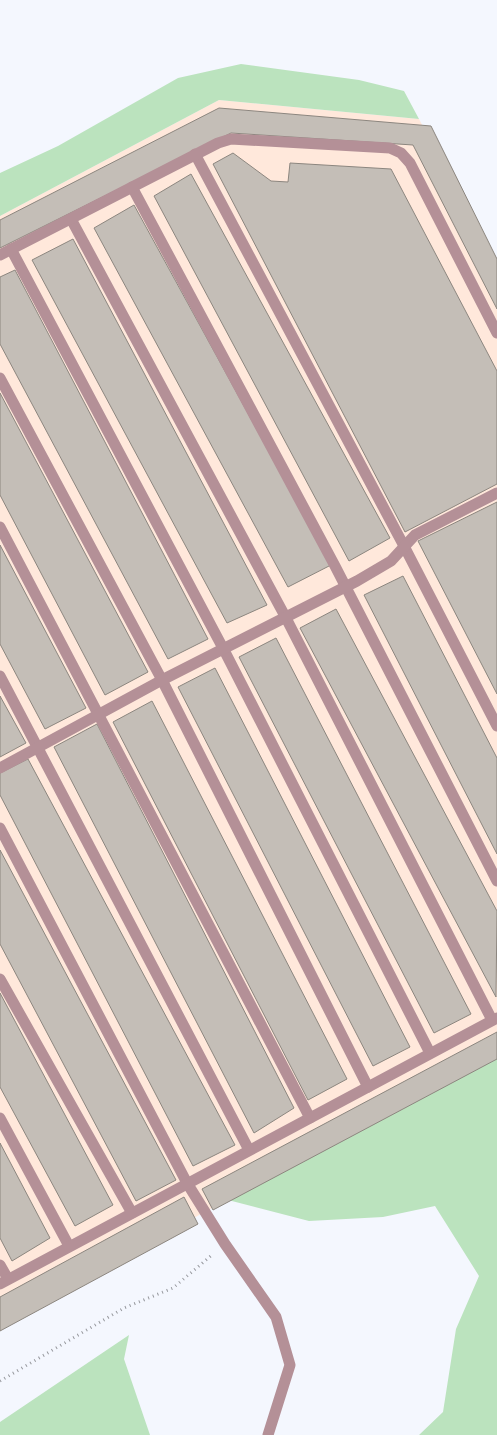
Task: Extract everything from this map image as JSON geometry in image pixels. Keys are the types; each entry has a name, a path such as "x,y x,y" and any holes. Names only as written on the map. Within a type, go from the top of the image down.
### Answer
{"lane":[{"path":"430,1053 224,650 5,252 195,154 231,139 390,148 401,153 410,163 497,333"},
{"path":"195,154 404,546 497,726"},
{"path":"132,187 346,587 497,881"},
{"path":"0,1265 4,1281 494,1019 286,618 71,218"},
{"path":"0,378 162,680 368,1087"},
{"path":"0,768 37,746 162,680 346,587 391,561 415,535 497,493"},
{"path":"0,527 310,1118"},
{"path":"0,676 248,1150"},
{"path":"0,828 187,1183 225,1244 276,1316 290,1365 268,1435"},
{"path":"0,979 132,1213"},
{"path":"0,1118 69,1246"}],"path":[{"path":"0,1381 124,1308 172,1288 225,1244"}],"shaded area":[{"path":"219,100 419,119 497,269 497,1055 0,1322 0,216"}],"green space":[{"path":"241,64 359,80 404,91 419,119 219,100 0,216 0,173 58,146 178,78"},
{"path":"497,1055 497,1435 419,1435 443,1412 456,1329 479,1276 435,1206 383,1217 309,1221 228,1200"},
{"path":"129,1335 124,1359 150,1435 0,1435 0,1422"}],"building":[{"path":"219,108 431,126 497,259 497,309 413,145 231,133 0,248 0,220"},
{"path":"233,153 271,181 288,182 290,163 391,169 497,371 497,484 405,532 213,164"},
{"path":"191,174 390,538 349,561 154,196"},
{"path":"134,205 331,565 288,587 94,228"},
{"path":"73,239 267,605 227,623 32,260"},
{"path":"15,270 208,639 168,659 0,344 0,277"},
{"path":"0,393 148,672 105,695 0,495"},
{"path":"497,502 497,694 418,541"},
{"path":"0,545 86,708 45,729 0,644"},
{"path":"403,576 497,758 497,854 364,595"},
{"path":"336,609 497,911 496,997 300,628"},
{"path":"276,638 471,1014 434,1033 239,657"},
{"path":"215,668 410,1047 373,1066 178,687"},
{"path":"0,696 26,743 0,757"},
{"path":"152,701 347,1079 308,1100 113,722"},
{"path":"97,724 294,1108 254,1133 54,747"},
{"path":"28,759 235,1145 193,1166 0,795 0,773"},
{"path":"0,850 176,1180 136,1201 0,944"},
{"path":"0,993 113,1205 75,1226 0,1087"},
{"path":"497,1032 497,1059 213,1210 202,1189"},
{"path":"0,1143 50,1238 12,1261 0,1238"},
{"path":"184,1197 198,1224 0,1331 0,1297"}]}
